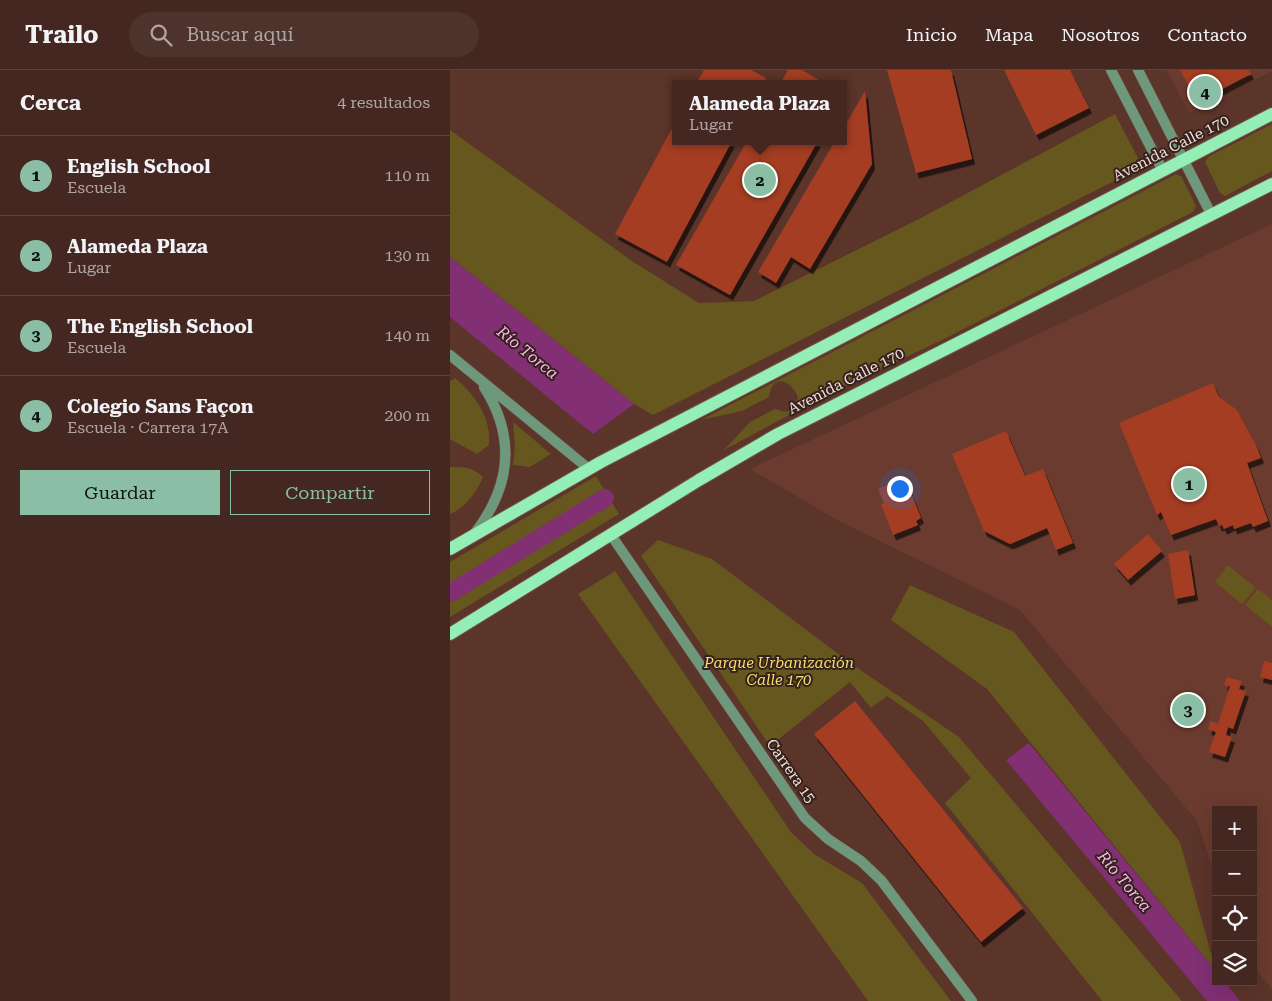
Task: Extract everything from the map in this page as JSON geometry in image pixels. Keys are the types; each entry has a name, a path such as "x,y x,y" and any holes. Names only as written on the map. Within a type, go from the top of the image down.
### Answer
{"main road":[{"name":"Avenida Calle 170","path":"450,549 589,469 1272,114"},
{"name":"Avenida Calle 170","path":"450,634 778,434 1272,184"}],"street":[{"path":"1111,70 1163,171"},
{"path":"1138,70 1211,214"},
{"path":"450,355 589,469"},
{"path":"472,536 494,504 501,488 506,456 505,440 498,412 492,398 474,374"},
{"name":"Carrera 15","path":"611,535 805,818 828,839 861,861 881,880 972,1001"}],"shaded area":[{"path":"1166,70 1272,70 1272,71 1190,113"},
{"path":"1272,224 1272,989 1257,971 1257,806 1212,806 1212,865 1197,821 1020,610 837,520 750,469"}],"green space":[{"path":"1115,114 1138,158 1130,173 653,415 634,404 450,257 450,130 632,261 699,303 754,301 921,218"},
{"path":"1272,124 1272,171 1225,196 1220,193 1205,162 1208,157"},
{"path":"1176,174 1181,176 1196,206 1193,212 944,339 828,394 724,450 750,422 775,409 786,412 794,408 798,397 795,391 791,386 782,381 777,382 771,389 769,397 742,411 701,420"},
{"path":"455,378 475,399 485,416 488,426 489,445 477,454 450,439 450,381"},
{"path":"513,422 551,454 530,467 513,465 515,446"},
{"path":"450,467 468,468 476,471 483,477 470,499 461,508 450,514"},
{"path":"596,476 619,514 450,617 450,562"},
{"name":"Parque Urbanización Calle 170","path":"658,540 712,559 853,665 959,737 1182,1001 1102,1001 945,803 971,778 923,721 887,696 871,708 850,682 770,746 641,556"},
{"path":"1228,565 1256,588 1242,604 1215,582"},
{"path":"615,571 791,832 814,854 862,883 951,1001 868,1001 578,594"},
{"path":"910,585 1014,632 1180,842 1212,957 1212,966 987,689 891,620"},
{"path":"1258,589 1272,600 1272,627 1245,605"}],"water":[{"name":"Río Torca","path":"450,257 634,404 593,434 450,317"},
{"name":"Río Torca","path":"1029,743 1212,966 1212,986 1228,986 1240,1001 1207,1001 1006,760"}],"building":[{"path":"704,70 751,70 766,78 765,80 698,80"},
{"path":"788,70 802,70 819,80 782,80"},
{"path":"887,70 951,70 972,159 916,173"},
{"path":"1004,70 1070,70 1089,108 1036,135"},
{"path":"1180,70 1249,70 1251,74 1197,102"},
{"path":"865,91 872,164 810,269 791,257 776,283 758,272 833,145 847,145 847,122"},
{"path":"672,128 672,145 730,145 667,262 615,234"},
{"path":"745,145 816,145 730,295 676,265"},
{"path":"1213,383 1219,397 1237,410 1256,445 1261,458 1247,463 1268,521 1253,527 1251,523 1234,529 1233,525 1224,529 1222,525 1219,526 1216,519 1171,535 1161,512 1157,515 1119,423"},
{"path":"1006,431 1025,476 1043,469 1073,543 1056,550 1047,528 1010,544 984,531 952,454"},
{"path":"905,478 921,518 916,521 918,525 893,535 881,504 884,503 878,489"},
{"path":"1148,534 1162,551 1128,580 1114,564"},
{"path":"1188,550 1195,595 1175,599 1168,554"},
{"path":"1264,661 1272,663 1272,680 1260,677"},
{"path":"1227,677 1242,681 1239,689 1246,691 1233,729 1228,727 1226,735 1232,737 1225,757 1209,752 1216,732 1208,729 1211,721 1218,724 1230,686 1224,685"},
{"path":"855,701 1023,908 981,942 814,734"}],"waterway":[{"path":"450,593 605,498"}],"place":[{"name":"Colegio Sans Façon","path":"1205,92"},
{"name":"Alameda Plaza","path":"760,180"},
{"name":"English School","path":"1189,484"},
{"name":"The English School","path":"1188,710"}]}
